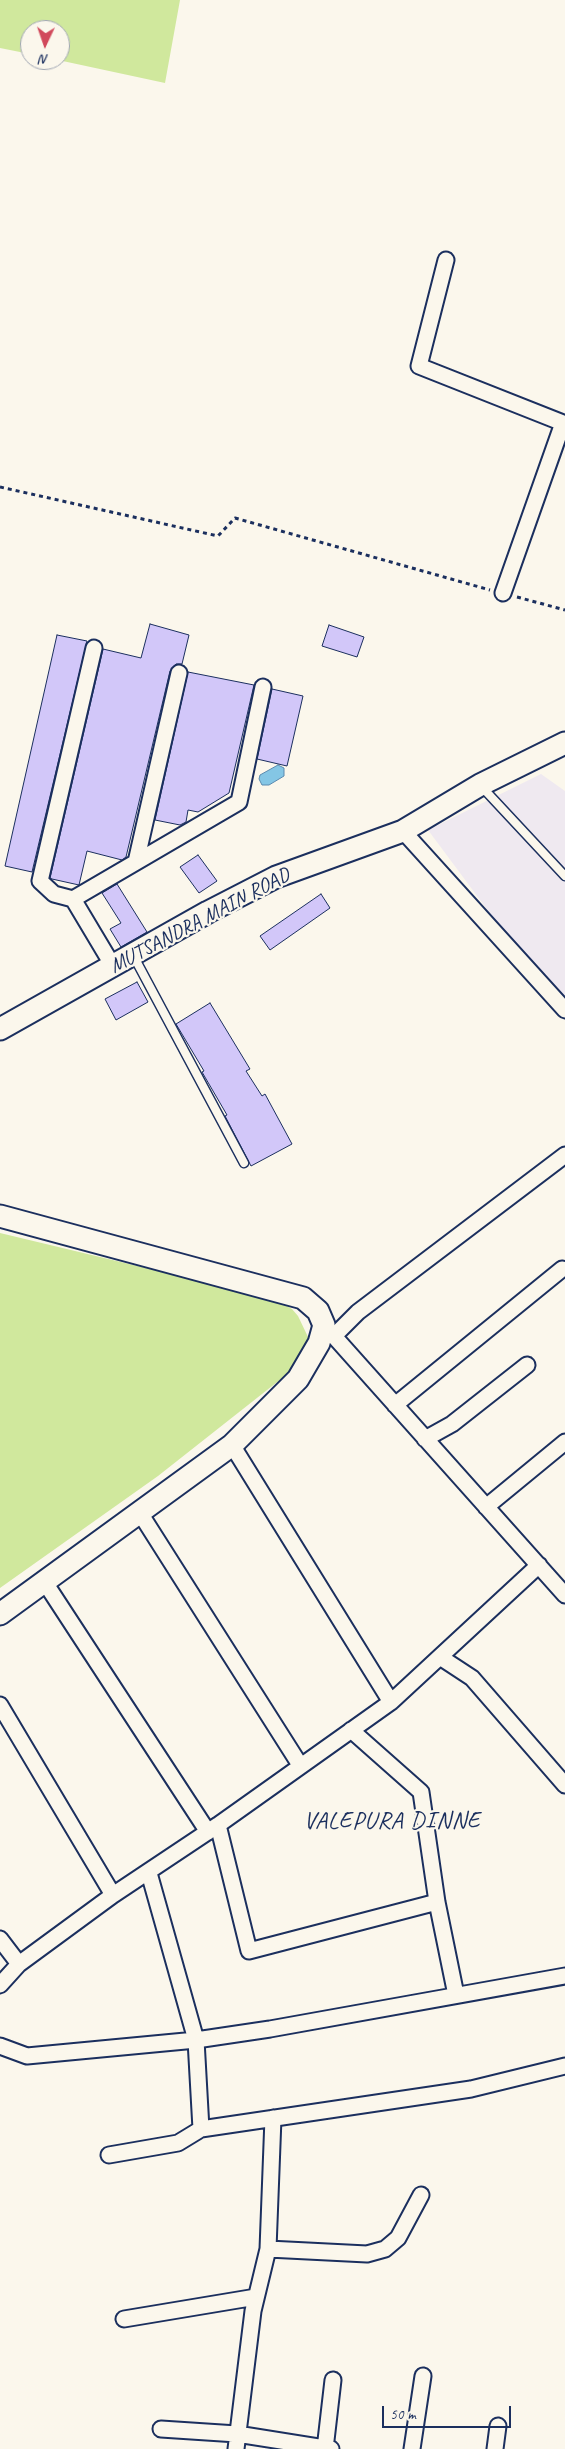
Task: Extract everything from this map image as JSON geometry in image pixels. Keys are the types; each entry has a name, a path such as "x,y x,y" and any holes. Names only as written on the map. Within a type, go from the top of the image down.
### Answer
{"street":[{"path":"446,260 419,366 563,423 503,593"},
{"path":"94,648 40,881 54,894 73,899 113,966"},
{"path":"136,862 179,673"},
{"path":"73,899 240,802 263,687"},
{"name":"MUTSANDRA MAIN ROAD","path":"0,1029 276,877 403,831 480,785 565,743"},
{"path":"403,831 565,1010"},
{"path":"0,1614 140,1514 232,1445 298,1379 319,1343 329,1330 358,1312 565,1155"},
{"path":"0,1216 303,1298 318,1311 329,1330 565,1596"},
{"path":"395,1405 562,1269"},
{"path":"424,1439 452,1424 527,1365"},
{"path":"486,1507 565,1442"},
{"path":"232,1445 391,1702"},
{"path":"140,1514 300,1765"},
{"path":"0,1985 19,1964 113,1895 213,1829 300,1765 391,1702 539,1565"},
{"path":"44,1581 213,1829 249,1951 437,1902"},
{"path":"440,1657 472,1678 565,1785"},
{"path":"0,1705 113,1895"},
{"path":"351,1730 421,1792 437,1902 456,1995"},
{"path":"149,1873 196,2040 201,2129"},
{"path":"0,1939 19,1964"},
{"path":"0,2046 27,2056 196,2040 270,2029 565,1976"},
{"path":"109,2155 178,2143 201,2129 471,2089 565,2066"},
{"path":"237,2442 256,2297 268,2249 273,2118"},
{"path":"268,2249 367,2254 385,2248 398,2238 421,2195"},
{"path":"124,2319 256,2297"},
{"path":"412,2449 423,2376"},
{"path":"161,2429 237,2442 327,2449 333,2380"},
{"path":"495,2449 498,2426"}],"lane":[{"path":"480,785 565,876"},
{"path":"133,955 244,1163"}],"path":[{"path":"0,487 218,536 234,518 565,610"}],"shaded area":[{"path":"541,774 565,791 565,1014 428,830"}],"green space":[{"path":"0,0 180,0 165,83 70,63 70,20 20,20 20,52 0,48"},
{"path":"0,1233 275,1299 292,1309 298,1316 308,1337 307,1346 295,1368 158,1476 0,1588"}],"water":[{"path":"278,765 284,768 284,776 269,785 262,785 259,779 260,775"}],"building":[{"path":"150,624 189,635 182,664 176,664 170,671 126,857 122,860 87,851 79,885 52,879 50,878 103,649 141,658"},
{"path":"329,625 364,637 357,657 322,646"},
{"path":"57,635 87,641 32,872 5,866"},
{"path":"188,672 254,685 229,793 198,812 188,810 186,822 180,825 155,820"},
{"path":"272,689 303,696 287,766 257,759"},
{"path":"198,855 217,881 199,893 180,867"},
{"path":"117,884 147,932 121,947 110,929 121,923 102,893"},
{"path":"321,894 330,908 270,950 260,936"},
{"path":"137,982 148,1002 116,1020 105,999"},
{"path":"210,1003 250,1069 246,1071 262,1096 265,1094 292,1144 251,1166 225,1116 227,1115 202,1072 204,1071 176,1024"}],"district":[{"name":"VALEPURA DINNE","path":"392,1822"}]}
